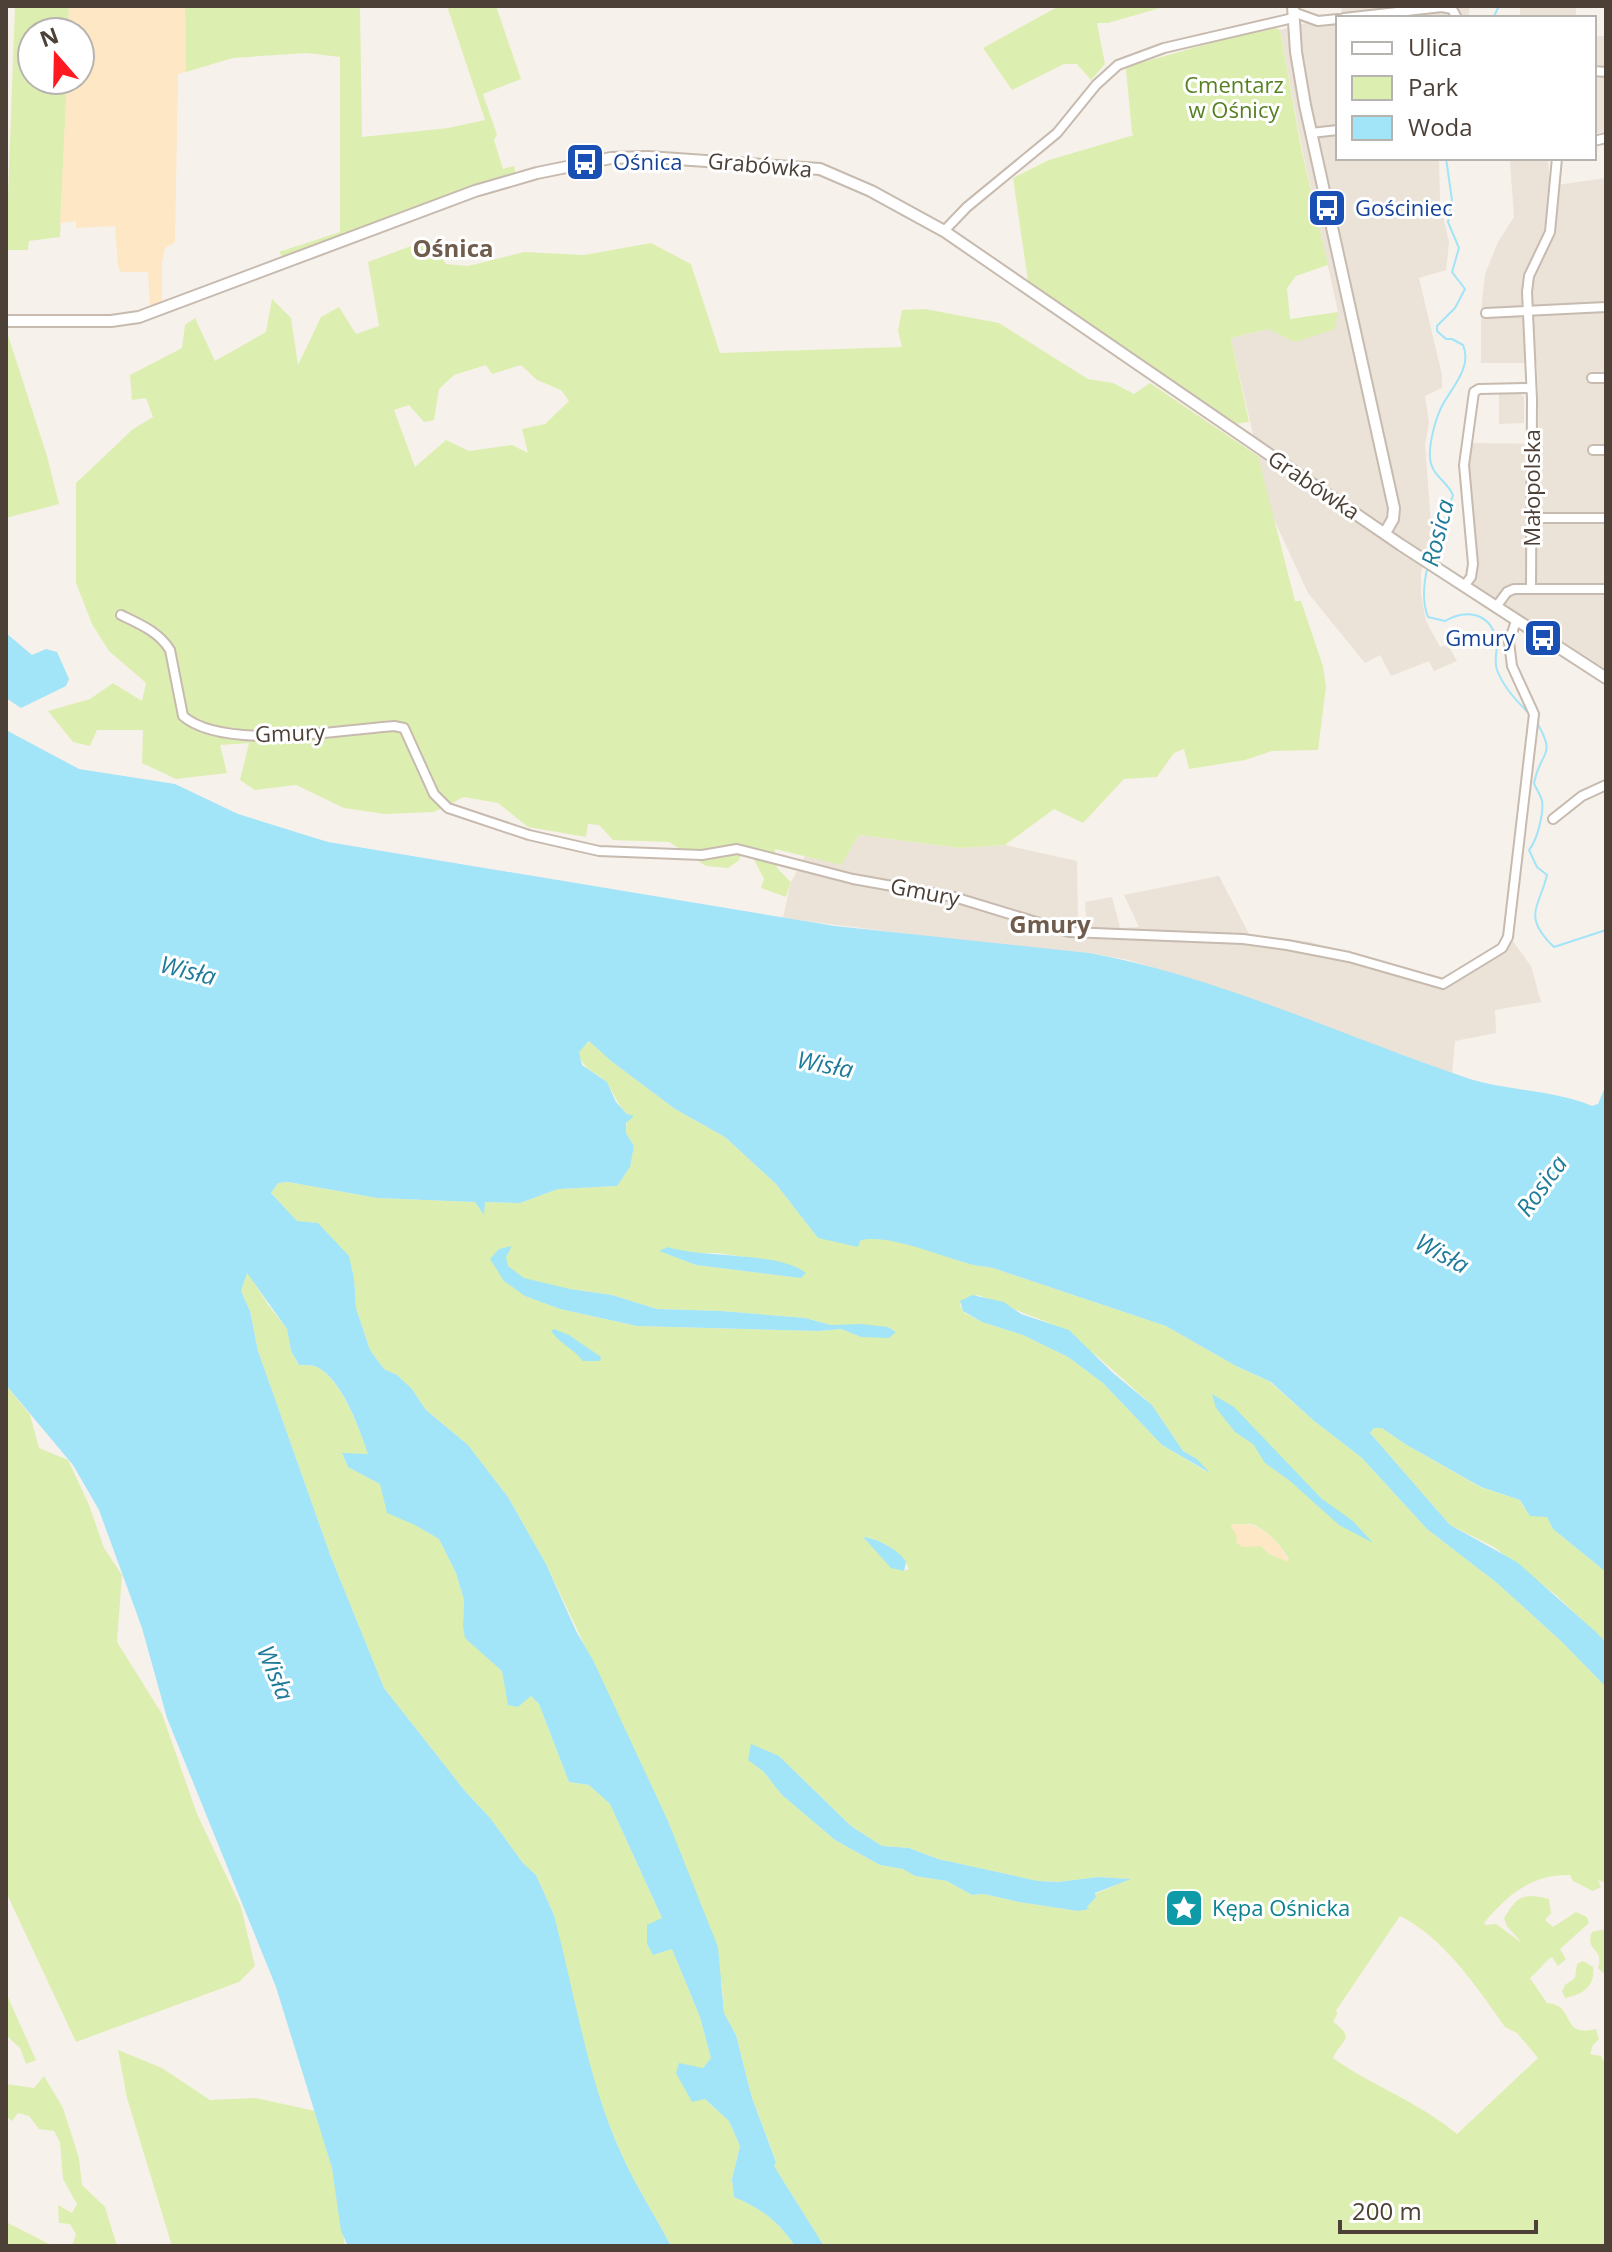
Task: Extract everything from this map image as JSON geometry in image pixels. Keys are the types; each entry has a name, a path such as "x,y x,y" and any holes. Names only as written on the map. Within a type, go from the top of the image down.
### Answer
{"street":[{"path":"1379,16 1442,7 1452,9 1456,16"},
{"path":"1293,12 1300,81 1394,508 1393,519 1385,533"},
{"path":"944,231 961,213 1057,133 1096,85 1118,65 1179,44 1293,12 1318,21 1336,19"},
{"path":"1311,133 1336,130"},
{"name":"Grabówka","path":"6,321 111,321 139,317 494,185 619,157 820,169 871,191 944,231 1433,566 1606,678"},
{"name":"Małopolska","path":"1531,589 1529,276 1553,221 1557,160"},
{"path":"1486,313 1606,307"},
{"path":"1592,378 1606,378"},
{"path":"1464,586 1471,577 1473,564 1464,465 1474,392 1479,389 1531,388"},
{"path":"1593,450 1606,450"},
{"path":"1532,518 1606,518"},
{"path":"1496,607 1507,592 1514,589 1606,589"},
{"name":"Gmury","path":"121,615 146,626 170,650 183,716 191,723 259,737 394,726 404,728 434,794 448,808 529,835 599,851 702,855 737,849 853,879 954,897 1069,932 1243,939 1287,945 1349,957 1443,984 1506,944 1534,726 1534,714 1516,677 1510,654 1510,635 1516,621"},
{"path":"1553,819 1582,796 1606,785"}],"shaded area":[{"path":"1342,6 1470,6 1468,16 1336,16 1336,160 1439,160 1440,203 1449,242 1446,270 1419,278 1442,375 1442,388 1425,396 1429,422 1425,445 1432,537 1421,572 1421,594 1426,621 1440,647 1448,645 1457,661 1434,671 1429,661 1391,676 1380,655 1365,663 1308,593 1271,513 1231,338 1338,312 1280,30 1341,14"},
{"path":"1520,6 1576,6 1576,16 1520,16"},
{"path":"1596,36 1604,36 1606,131 1596,134"},
{"path":"1548,160 1550,186 1606,178 1606,671 1474,586 1467,460 1469,443 1539,444 1537,363 1481,363 1485,274 1498,242 1514,217 1510,162"},
{"path":"1499,392 1519,392 1524,397 1524,423 1499,424"},
{"path":"859,835 960,848 1005,845 1077,861 1078,926 1087,926 1085,902 1112,897 1120,928 1139,927 1124,895 1219,876 1249,934 1310,942 1441,979 1512,940 1531,966 1541,1002 1495,1010 1496,1033 1455,1041 1452,1073 1208,985 1129,960 783,918 791,882 805,856 841,864"}],"green space":[{"path":"15,6 69,6 69,16 16,16 16,96 66,96 60,237 29,241 28,250 6,250"},
{"path":"185,6 360,6 362,137 448,128 485,120 447,6 496,6 521,79 483,94 497,135 494,140 503,169 514,166 516,175 284,259 279,252 340,232 340,57 307,53 233,58 186,72"},
{"path":"1059,6 1167,6 1108,23 1097,23 1105,64 1091,80 1077,64 1064,64 1012,90 983,48"},
{"name":"Cmentarz w Ośnicy","path":"1271,26 1280,30 1301,147 1328,265 1296,276 1287,288 1290,319 1338,312 1335,329 1295,342 1268,329 1231,338 1249,422 1235,424 1028,281 1013,178 1049,160 1134,135 1126,69"},
{"path":"430,239 446,264 468,266 524,252 584,255 651,243 691,264 720,353 902,347 898,331 902,310 925,309 999,323 1088,379 1113,383 1134,394 1150,383 1258,456 1295,601 1301,601 1323,666 1326,687 1318,750 1272,751 1245,760 1189,769 1184,749 1174,753 1157,777 1124,779 1083,823 1054,809 1005,845 960,848 859,835 841,865 775,849 777,868 791,882 786,897 761,888 764,879 747,846 738,861 728,868 706,866 669,842 613,840 599,825 588,824 586,837 528,827 498,803 464,797 434,812 385,814 344,808 296,785 255,790 240,780 249,743 220,745 227,773 176,779 142,763 143,730 97,730 90,746 73,742 48,711 90,699 113,683 142,701 146,683 109,651 92,624 76,583 76,483 133,429 153,417 146,398 132,400 130,375 182,348 185,325 195,318 215,361 266,332 272,299 291,318 298,365 321,317 339,307 356,334 379,326 368,262","holes":["486,365 492,374 521,365 537,380 561,390 569,401 545,424 522,429 528,453 512,445 469,451 446,440 415,467 394,410 409,405 424,422 434,420 439,389 454,375"]},
{"path":"6,329 47,456 59,504 6,518"},
{"path":"590,1041 611,1061 675,1109 725,1137 776,1184 818,1238 859,1245 861,1239 888,1240 993,1268 1166,1326 1270,1382 1362,1458 1427,1529 1497,1583 1606,1687 1606,1883 1598,1880 1601,1887 1593,1891 1573,1881 1570,1875 1544,1878 1511,1895 1484,1923 1496,1924 1522,1943 1504,1918 1513,1904 1527,1896 1549,1899 1551,1913 1545,1920 1553,1927 1576,1912 1587,1917 1589,1923 1560,1949 1566,1959 1558,1966 1552,1957 1530,1978 1547,2003 1562,2009 1577,2029 1596,2029 1599,2039 1590,2054 1601,2056 1606,2066 1606,2246 824,2246 774,2166 776,2161 752,2098 736,2035 724,2013 722,1984 668,1821 546,1564 508,1497 468,1445 426,1410 412,1389 397,1375 384,1369 370,1350 356,1308 354,1278 348,1256 318,1223 297,1221 271,1193 278,1183 288,1182 377,1198 476,1202 484,1214 484,1202 520,1203 558,1189 617,1186 630,1166 634,1146 626,1133 627,1114 609,1086 585,1065 578,1052","holes":["668,1247 683,1253 718,1253 779,1262 802,1270 801,1278 696,1265 660,1251","570,1289 612,1295 657,1309 805,1318 831,1325 888,1327 896,1332 861,1337 841,1329 637,1326 560,1309 525,1296","978,1295 1052,1324 1097,1356 1152,1405 1183,1451 1197,1459 1207,1472 1162,1445 1103,1383 1068,1357 1023,1335 965,1313 959,1304","1255,1525 1283,1549 1289,1560 1269,1554 1261,1546 1243,1546 1237,1543 1238,1537 1231,1526","864,1537 897,1552 909,1569 904,1571 867,1542","779,1756 851,1826 882,1846 909,1848 938,1859 1038,1881 1098,1877 1130,1879 1095,1894 1096,1897 1087,1907 1078,1911 984,1894 972,1895 947,1881 915,1876 903,1869 880,1865 835,1840 782,1795 763,1771","1400,1916 1445,1950 1505,2027 1517,2033 1538,2058 1457,2134 1427,2112 1333,2058 1346,2036 1333,2022 1338,2012 1335,2012"]},
{"path":"247,1272 287,1329 291,1351 298,1364 315,1366 326,1374 349,1407 369,1455 342,1454 348,1467 380,1484 415,1525 439,1539 456,1573 464,1600 463,1626 502,1671 509,1704 518,1707 530,1695 539,1704 569,1782 589,1785 610,1804 662,1918 653,1955 672,1949 700,2017 711,2058 703,2068 705,2099 729,2121 740,2146 732,2179 734,2197 769,2217 795,2246 671,2246 632,2177 599,2095 554,1915 536,1875 523,1863 384,1688 331,1557 258,1351 250,1311 241,1291"},
{"path":"6,1385 30,1415 39,1448 68,1460 104,1548 122,1575 117,1642 162,1714 197,1814 241,1907 255,1966 239,1982 76,2042 6,1892"},
{"path":"1374,1428 1382,1428 1480,1487 1520,1500 1530,1513 1547,1516 1553,1529 1606,1572 1606,1643 1557,1596 1494,1547 1450,1525 1370,1433"},
{"path":"1606,1929 1606,1972 1603,1973 1598,1968 1599,1957 1590,1938 1592,1932"},
{"path":"1583,1961 1593,1967 1590,1984 1577,1995 1565,1998 1562,1991 1575,1978 1577,1964"},
{"path":"6,1993 36,2060 26,2064 20,2048 6,2035"},
{"path":"118,2050 162,2068 210,2100 256,2098 315,2111 332,2168 345,2246 172,2246 127,2098"},
{"path":"44,2076 63,2108 79,2158 82,2185 105,2207 117,2246 72,2246 76,2234 70,2224 59,2223 58,2205 72,2213 77,2204 63,2179 60,2142 54,2131 39,2129 29,2116 18,2113 12,2121 6,2116 6,2084 34,2088"},
{"path":"6,2222 53,2246 6,2246"}],"sand":[{"path":"69,6 185,6 186,72 178,74 175,242 165,248 162,301 150,306 148,272 121,272 118,266 115,226 76,228 76,221 60,223 66,96 96,96 96,16 69,16"},
{"path":"1231,1525 1252,1525 1265,1531 1289,1562 1269,1554 1261,1546 1243,1547 1236,1543 1237,1537"}],"water":[{"path":"6,633 32,655 46,649 57,652 69,679 66,686 21,708 6,698"},
{"name":"Wisła","path":"6,730 79,769 175,784 238,814 328,842 835,926 1089,953 1185,976 1482,1082 1592,1106 1598,1104 1606,1085 1606,1572 1553,1529 1547,1517 1530,1516 1520,1500 1481,1487 1382,1428 1374,1428 1370,1433 1450,1525 1517,1562 1597,1633 1606,1643 1606,1687 1497,1583 1427,1529 1362,1458 1271,1382 1166,1326 993,1268 888,1240 861,1240 858,1247 818,1238 776,1184 725,1137 675,1109 589,1041 579,1052 582,1065 607,1082 616,1102 627,1114 634,1116 626,1123 626,1133 634,1146 630,1167 617,1186 558,1189 520,1203 485,1202 484,1215 475,1202 377,1198 288,1182 278,1183 271,1193 297,1221 318,1223 349,1256 356,1308 370,1350 384,1369 397,1375 412,1389 426,1410 468,1445 508,1497 546,1564 668,1821 718,1947 724,2013 736,2035 752,2098 776,2162 774,2166 824,2246 795,2246 769,2217 734,2197 732,2179 740,2146 729,2121 705,2099 692,2102 676,2073 679,2063 703,2068 711,2058 700,2017 672,1949 653,1955 647,1944 647,1925 662,1918 610,1804 589,1785 569,1782 539,1704 531,1696 518,1707 508,1705 502,1671 465,1638 464,1600 456,1573 439,1539 387,1513 380,1484 348,1467 342,1453 368,1454 349,1406 326,1373 315,1366 299,1365 291,1351 287,1329 247,1273 241,1291 250,1311 258,1351 331,1557 384,1688 523,1863 536,1875 554,1915 590,2066 609,2124 632,2177 671,2246 348,2246 341,2231 332,2168 276,1987 167,1718 142,1628 99,1510 73,1465 6,1385"},
{"path":"512,1246 506,1257 508,1266 524,1278 612,1295 657,1309 805,1318 831,1325 888,1327 896,1332 889,1338 861,1337 841,1329 637,1326 560,1309 525,1296 504,1281 490,1259 499,1249"},
{"path":"668,1247 778,1261 806,1273 801,1278 696,1265 659,1251"},
{"path":"972,1295 1004,1302 1021,1314 1069,1330 1113,1373 1152,1405 1183,1451 1197,1459 1210,1473 1162,1445 1103,1383 1068,1357 1023,1335 982,1322 963,1311 960,1301"},
{"path":"554,1329 569,1335 601,1357 600,1361 583,1361 555,1336 551,1331"},
{"path":"1212,1394 1234,1407 1322,1499 1353,1521 1373,1543 1339,1525 1265,1463 1253,1444 1235,1432 1216,1408"},
{"path":"863,1537 881,1542 898,1553 906,1562 904,1571 891,1568"},
{"path":"751,1744 779,1756 851,1826 882,1846 909,1848 938,1859 1038,1881 1098,1877 1131,1879 1095,1893 1096,1897 1087,1907 1089,1909 1078,1911 984,1894 972,1895 947,1881 915,1876 903,1869 880,1865 835,1840 782,1795 763,1771 748,1760"}],"waterway":[{"name":"Rosica","path":"1494,16 1499,6"},
{"name":"Rosica","path":"1431,560 1453,495 1431,464 1431,439 1441,408 1465,362 1463,345 1446,339 1437,331 1437,326 1455,308 1465,289 1452,272 1459,248 1448,222 1452,200 1446,160"},
{"name":"Rosica","path":"1428,565 1424,591 1428,617 1445,621 1468,614 1488,623 1496,638 1496,666 1500,676 1532,716"},
{"name":"Rosica","path":"1536,721 1547,748 1534,783 1541,799 1542,812 1529,850 1537,867 1547,875 1537,904 1538,927 1554,947 1606,930"}],"place":[{"name":"Ośnica","path":"585,162"},
{"name":"Gościniec","path":"1327,208"},
{"name":"Gmury","path":"1543,638"},
{"name":"Kępa Ośnicka","path":"1184,1908"}],"district":[{"name":"Ośnica","path":"453,249"},
{"name":"Gmury","path":"1050,925"}]}
